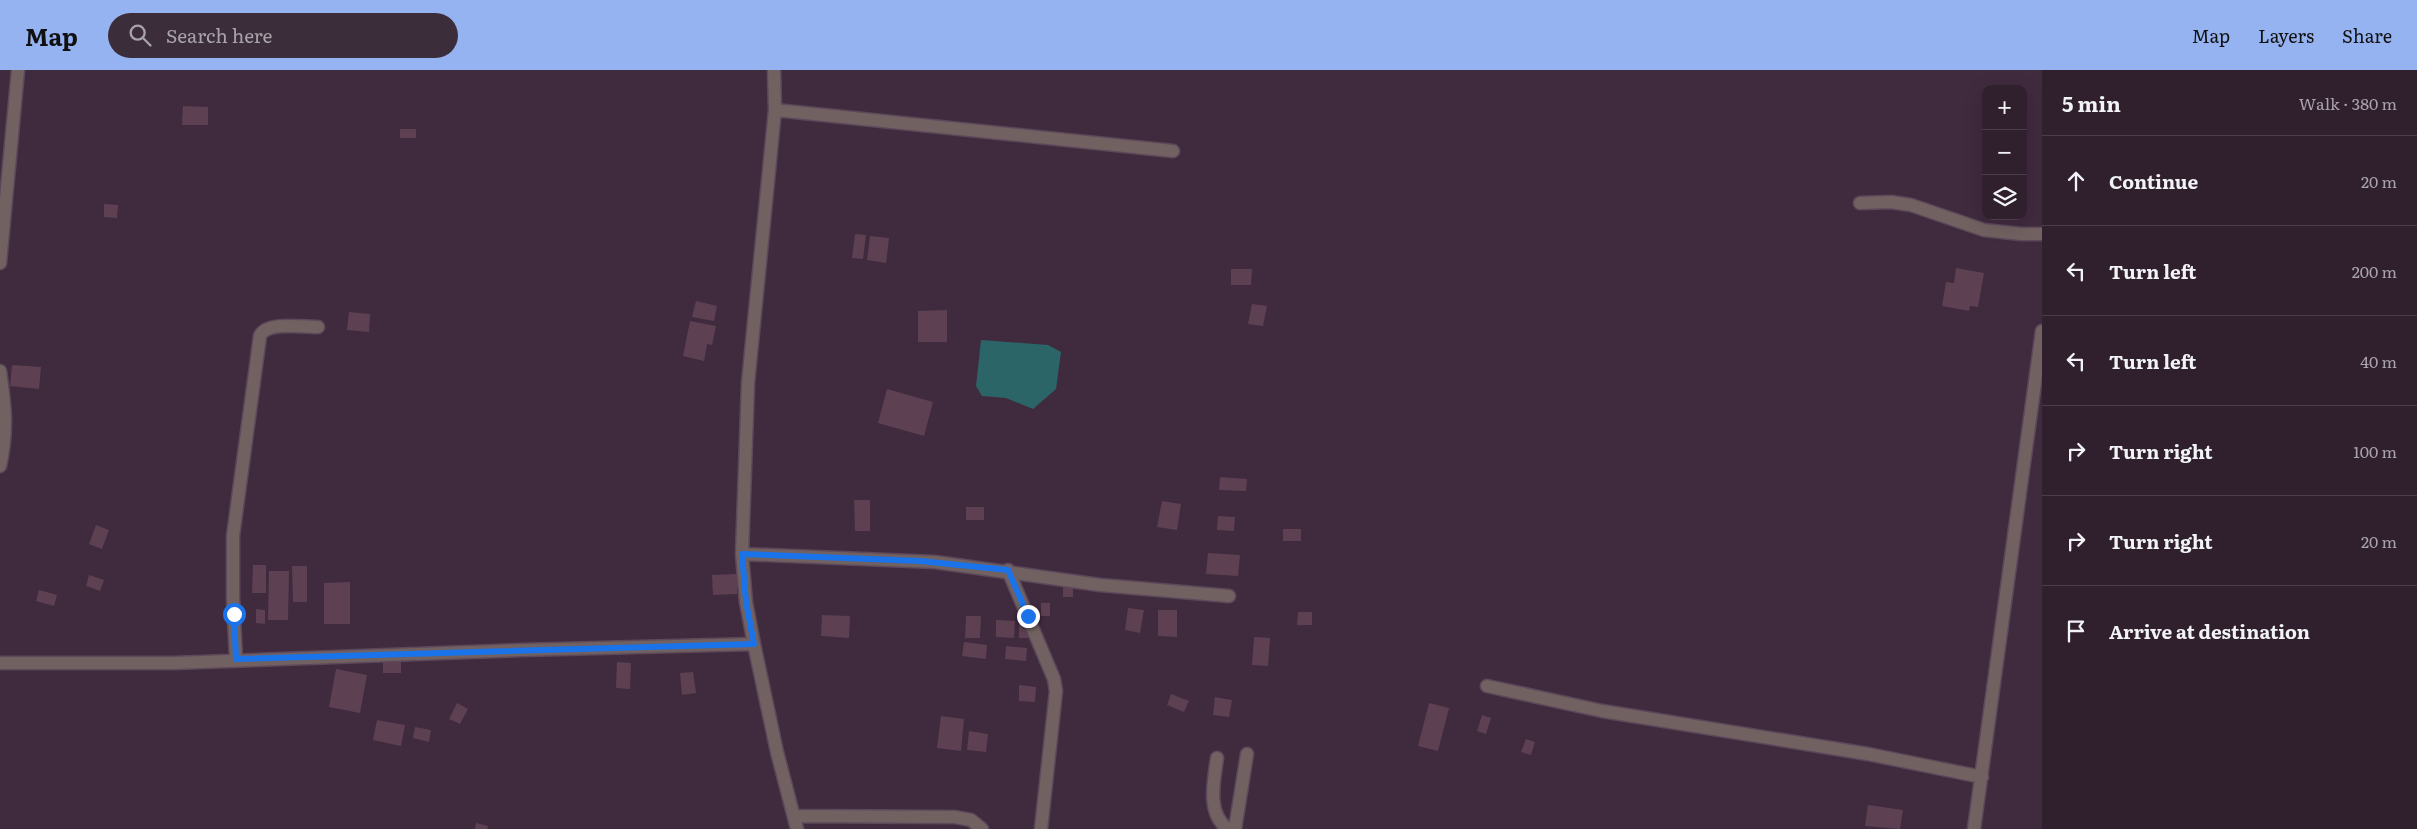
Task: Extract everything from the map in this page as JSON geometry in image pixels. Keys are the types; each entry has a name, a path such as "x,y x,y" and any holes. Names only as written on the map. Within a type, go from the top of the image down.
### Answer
{"street":[{"path":"0,263 18,70"},
{"path":"774,70 775,110 748,384 742,554 746,602 754,644 777,752 797,829"},
{"path":"775,110 1172,150"},
{"path":"1860,203 1892,202 1910,205 1984,230 2042,234"},
{"path":"236,659 233,598 233,536 260,336 261,332 271,326 318,327"},
{"path":"1974,829 2042,331"},
{"path":"0,371 7,416 6,441 0,466"},
{"path":"742,554 926,561 1008,570 1100,585 1229,596"},
{"path":"1008,570 1054,679 1055,698 1041,829"},
{"path":"0,663 174,663 236,659 754,644"},
{"path":"1487,686 1602,711 1868,754 1982,777"},
{"path":"1235,829 1246,754"},
{"path":"1217,758 1214,780 1215,812 1223,825 1228,829"},
{"path":"795,816 954,817 970,820 982,829"}],"shaded area":[{"path":"981,340 1048,345 1061,352 1056,389 1033,409 1006,398 982,396 976,386"}],"building":[{"path":"183,106 208,107 208,125 182,125"},
{"path":"400,129 416,129 416,138 400,138"},
{"path":"104,204 118,205 117,218 104,217"},
{"path":"855,234 866,235 863,259 852,258"},
{"path":"870,236 889,238 886,263 867,260"},
{"path":"1956,268 1984,273 1978,307 1970,306 1969,311 1942,306 1946,282 1954,283"},
{"path":"1231,269 1252,269 1251,285 1231,285"},
{"path":"696,301 717,306 714,321 692,317"},
{"path":"1252,304 1267,306 1263,326 1248,324"},
{"path":"947,310 947,342 918,342 918,311"},
{"path":"349,312 370,314 369,332 347,330"},
{"path":"690,321 716,326 712,345 707,344 704,361 683,356"},
{"path":"12,365 41,367 39,389 10,386"},
{"path":"887,389 933,402 924,436 878,423"},
{"path":"1220,477 1247,479 1246,491 1219,490"},
{"path":"854,500 870,500 870,531 855,531"},
{"path":"1162,501 1181,504 1177,530 1157,527"},
{"path":"966,507 984,507 984,520 966,520"},
{"path":"1218,516 1235,517 1234,531 1217,530"},
{"path":"96,525 109,530 102,549 89,544"},
{"path":"1283,529 1301,529 1301,541 1283,541"},
{"path":"1208,553 1240,555 1238,576 1206,574"},
{"path":"253,565 266,565 266,593 252,593"},
{"path":"292,566 307,566 307,602 293,602"},
{"path":"269,571 289,571 288,620 268,620"},
{"path":"737,574 737,594 713,595 712,575"},
{"path":"89,575 104,580 100,591 86,586"},
{"path":"350,582 350,624 324,624 324,583"},
{"path":"1063,582 1073,582 1073,597 1063,597"},
{"path":"39,590 57,595 54,606 36,601"},
{"path":"1041,603 1050,603 1050,616 1041,616"},
{"path":"1128,608 1144,610 1140,633 1125,630"},
{"path":"256,609 265,610 265,624 256,623"},
{"path":"1158,610 1177,610 1177,637 1158,636"},
{"path":"1298,612 1312,612 1312,625 1297,625"},
{"path":"822,615 850,616 849,638 821,636"},
{"path":"966,616 981,616 980,638 965,638"},
{"path":"996,620 1015,621 1014,638 996,637"},
{"path":"1019,622 1030,622 1029,638 1019,638"},
{"path":"1254,637 1270,638 1268,666 1252,665"},
{"path":"964,642 987,645 986,659 962,656"},
{"path":"1006,646 1027,648 1026,661 1005,659"},
{"path":"401,658 401,673 383,673 383,659"},
{"path":"617,662 631,663 630,689 616,688"},
{"path":"336,669 367,675 360,713 329,707"},
{"path":"693,672 696,693 682,695 680,673"},
{"path":"1019,685 1036,687 1035,702 1019,701"},
{"path":"1171,694 1189,701 1184,712 1167,705"},
{"path":"1215,697 1232,700 1229,717 1213,715"},
{"path":"457,703 468,709 460,724 449,719"},
{"path":"1429,703 1449,708 1438,751 1418,746"},
{"path":"1482,715 1491,718 1486,734 1477,731"},
{"path":"941,716 964,719 961,751 937,748"},
{"path":"377,720 405,725 401,746 373,740"},
{"path":"415,727 431,730 429,742 413,738"},
{"path":"969,731 988,734 986,752 967,750"},
{"path":"1526,739 1535,742 1531,755 1521,752"},
{"path":"1868,805 1903,810 1900,829 1865,826"},
{"path":"476,823 488,826 487,829 475,829"}],"route":[{"path":"234,614 236,659 408,655 631,646 754,644 746,602 742,554 815,558 872,558 936,562 1008,570 1028,616"}]}
